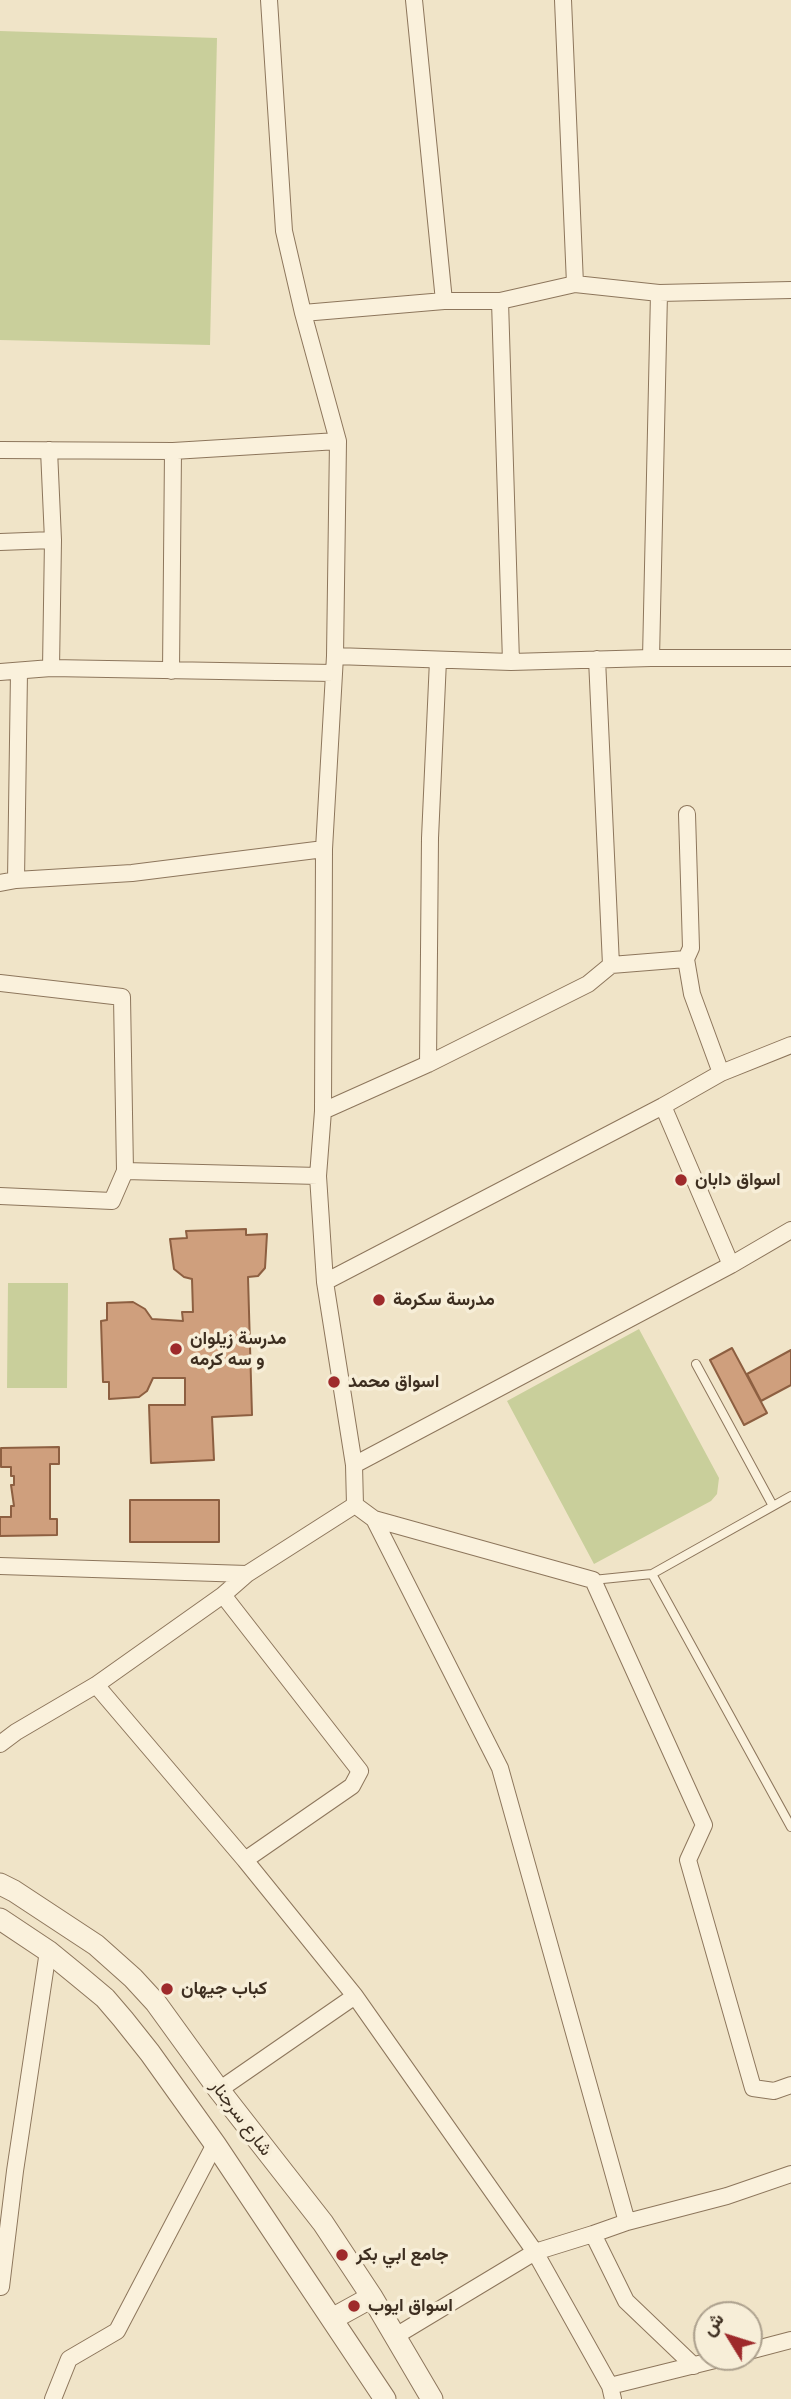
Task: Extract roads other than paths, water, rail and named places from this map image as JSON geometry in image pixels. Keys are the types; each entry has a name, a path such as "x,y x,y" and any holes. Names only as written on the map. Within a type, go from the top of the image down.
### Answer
{"street":[{"path":"269,0 284,231 338,441 335,656 324,849 323,1111 318,1175 325,1282 354,1465 355,1505"},
{"path":"414,0 444,301"},
{"path":"563,0 575,284"},
{"path":"303,313 444,301 500,301 575,284 659,293 791,290"},
{"path":"651,658 659,293"},
{"path":"500,301 511,662"},
{"path":"0,450 173,451 338,441"},
{"path":"49,450 53,540 51,668"},
{"path":"171,671 173,451"},
{"path":"0,542 53,540"},
{"path":"335,656 511,662 791,658"},
{"path":"597,659 611,965"},
{"path":"428,1064 430,838 438,660"},
{"path":"0,672 51,668 333,673"},
{"path":"19,672 8,882 132,873 324,849"},
{"path":"687,814 691,948 686,959 692,994 721,1073"},
{"path":"323,1111 428,1064 588,984 611,965 686,959"},
{"path":"0,984 122,997 125,1171 112,1201 0,1196"},
{"path":"325,1282 663,1107 721,1073 791,1045"},
{"path":"663,1107 731,1265"},
{"path":"125,1171 318,1175"},
{"path":"354,1465 731,1265 791,1230"},
{"path":"355,1505 373,1519 593,1580 704,1825 688,1860 752,2088 774,2091 791,2085"},
{"path":"0,1744 96,1685 222,1595 247,1574 355,1505"},
{"path":"373,1519 500,1768 627,2222"},
{"path":"0,1566 247,1574"},
{"path":"222,1595 360,1771 352,1786 245,1860"},
{"path":"96,1685 245,1860 355,1996 535,2252 612,2393 693,2366"},
{"name":"شارع سرجنار","path":"0,1884 96,1945 133,1978 184,2039 219,2090 323,2223 372,2297 432,2399"},
{"name":"شارع سرجنار","path":"0,1919 48,1951 105,1998 150,2053 215,2144 386,2399"},
{"path":"1,2287 8,2170 48,1951"},
{"path":"219,2090 355,1996"},
{"path":"53,2399 69,2359 117,2331 215,2144"},
{"path":"394,2337 535,2252 627,2222 727,2196 791,2174"},
{"path":"593,2234 626,2301 693,2365"},
{"path":"332,2319 372,2297"},
{"path":"763,2347 791,2340"}],"lane":[{"path":"696,1364 773,1506"},
{"path":"593,1580 652,1574 791,1496"},
{"path":"652,1574 791,1827"}],"place":[{"name":"اسواق دابان","path":"681,1180"},
{"name":"مدرسة سكرمة","path":"379,1300"},
{"name":"مدرسة زيلوان و سه كرمه","path":"176,1349"},
{"name":"اسواق محمد","path":"334,1382"},
{"name":"كباب جيهان","path":"167,1989"},
{"name":"جامع ابي بكر","path":"342,2255"},
{"name":"اسواق ايوب","path":"354,2306"}]}
